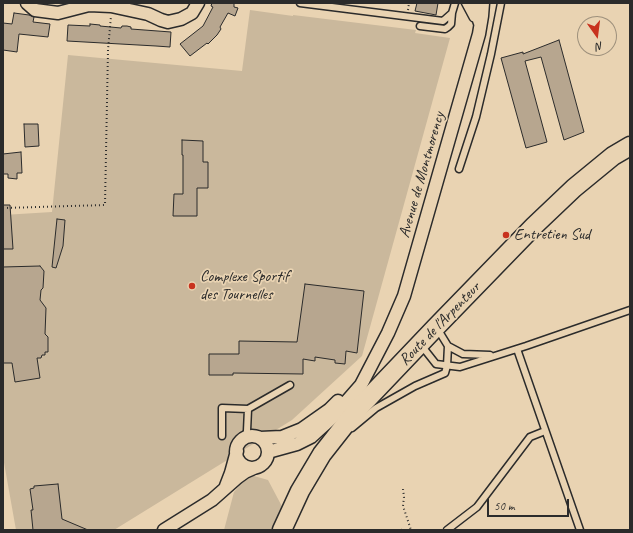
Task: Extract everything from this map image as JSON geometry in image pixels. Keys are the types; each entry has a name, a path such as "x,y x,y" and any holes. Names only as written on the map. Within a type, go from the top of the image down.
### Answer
{"main road":[{"name":"Route de l'Arpenteur","path":"282,530 300,491 322,454 355,412 534,226 574,188 613,156 630,146"}],"street":[{"path":"27,3 35,10 58,13 89,5 112,6 148,14 168,22 181,19 192,13 198,3"},
{"name":"Avenue de Montmorency","path":"268,452 297,444 311,437 333,417 361,385 388,333 404,296 479,34 473,3"},
{"name":"Avenue de Montmorency","path":"476,21 482,16 483,3"},
{"name":"Avenue de Montmorency","path":"255,437 282,437 302,429 329,410 356,383 388,333"},
{"path":"164,530 212,500 224,490 238,477 245,472 259,466 264,462 268,452 268,448 265,443 255,437 245,438 241,441 237,448 224,490"},
{"path":"237,451 238,459 242,465 254,468"}],"lane":[{"path":"300,3 443,21 452,13"},
{"path":"420,26 445,29 448,27 451,24 454,3"},
{"path":"465,3 476,21"},
{"path":"459,168 476,117 501,3"},
{"path":"420,344 436,364 460,367 630,310"},
{"path":"435,328 448,346 463,354 495,355"},
{"path":"322,454 376,408 414,386 445,373 448,366 448,346"},
{"path":"517,349 580,530"},
{"path":"222,436 222,408 248,409 290,385"},
{"path":"248,409 247,431 255,437"},
{"path":"447,530 477,507 530,437 545,431"}],"path":[{"path":"3,208 105,205 108,50 112,6"},
{"path":"403,489 403,506 411,530"},
{"path":"401,530 405,530"}],"shaded area":[{"name":"Complexe Sportif des Tournelles","path":"250,10 416,30 415,33 450,38 362,356 292,420 114,530 16,530 3,457 3,215 52,212 68,55 242,71"},
{"path":"254,476 268,480 286,514 277,530 224,530 234,492 244,481"}],"building":[{"path":"212,3 234,3 234,7 238,8 235,16 228,13 220,27 221,29 208,44 207,43 190,56 180,44 203,26 213,7 211,6"},
{"path":"417,3 438,3 436,15 415,11"},
{"path":"14,13 34,17 33,22 50,24 48,37 19,34 17,52 3,50 3,23 12,24"},
{"path":"90,24 121,28 122,26 127,26 131,27 131,29 171,32 170,47 67,41 68,25 90,26"},
{"path":"559,40 584,132 564,140 541,57 525,61 547,142 526,148 501,58 523,52 523,54"},
{"path":"24,124 38,124 39,146 25,147"},
{"path":"182,140 203,141 203,162 208,162 208,188 197,188 197,216 173,216 174,194 183,194"},
{"path":"21,152 22,173 17,173 17,179 8,178 8,174 3,174 3,154"},
{"path":"3,205 10,205 13,249 3,249"},
{"path":"57,219 65,220 63,246 56,268 52,267"},
{"path":"40,266 44,271 43,288 41,290 40,300 46,308 45,334 48,337 48,352 45,352 45,355 42,355 41,358 37,358 40,378 15,382 12,363 3,363 3,267"},
{"path":"305,284 364,291 357,353 346,351 345,364 335,363 335,360 315,357 315,361 303,359 303,374 233,373 233,375 209,375 209,354 239,354 239,341 297,342"},
{"path":"58,484 62,519 88,530 33,530 31,510 33,510 30,489 34,488 34,486"}],"place":[{"name":"Entretien Sud","path":"506,235"},
{"name":"Complexe Sportif des Tournelles","path":"192,286"}]}
